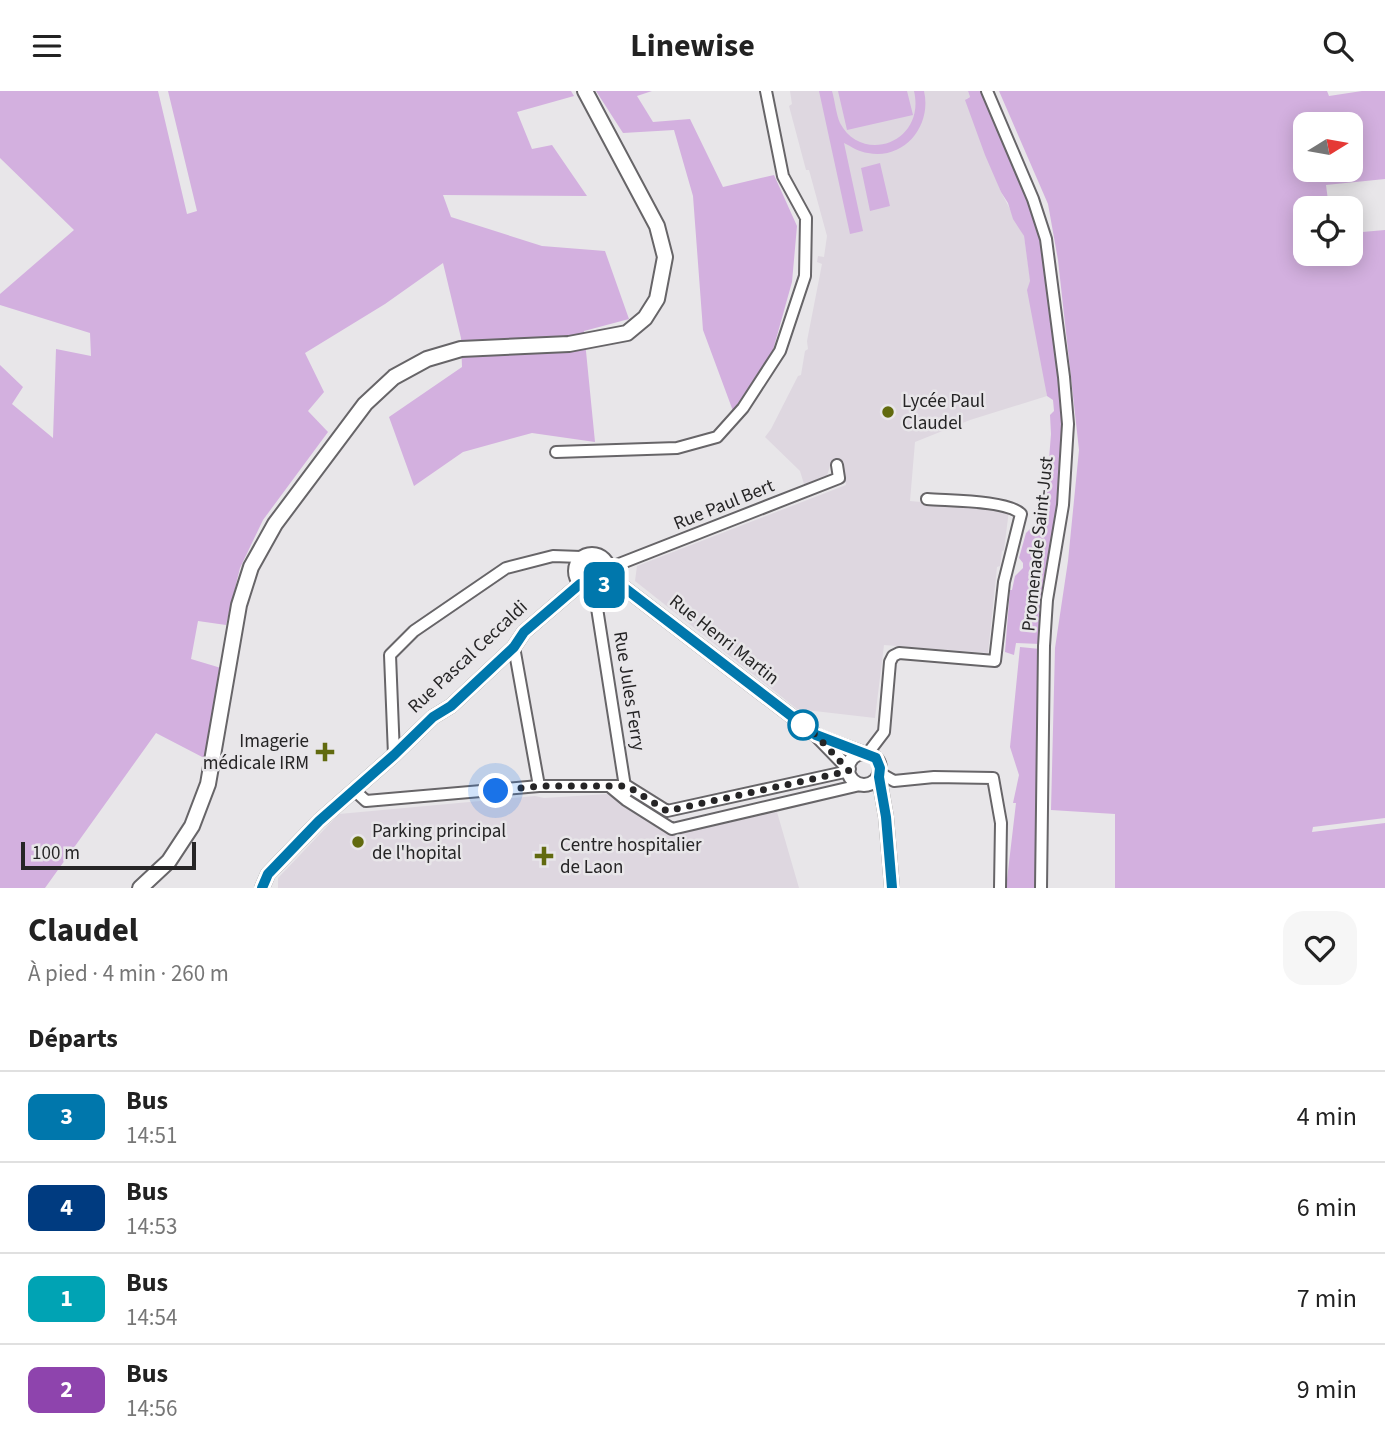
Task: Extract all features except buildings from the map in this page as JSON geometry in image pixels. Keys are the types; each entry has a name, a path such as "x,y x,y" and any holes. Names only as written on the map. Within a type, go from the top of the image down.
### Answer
{"main road":[{"path":"140,888 169,860 192,826 208,784 239,605 251,567 275,524 365,404 394,377 427,359 461,349 569,344 627,333 645,318 657,299 663,280 665,257 657,226 584,91"}],"street":[{"path":"556,452 677,448 717,436 743,408 780,351 805,276 806,218 783,176 766,91"},
{"name":"Promenade Saint-Just","path":"987,91 1033,199 1046,239 1067,412 1063,505 1047,600 1045,635 1041,888"},
{"name":"Rue Paul Bert","path":"609,572 839,478 837,465"},
{"path":"886,817 862,785 852,780 849,770 851,760 865,753 884,732 890,661 899,653 995,661 1004,582 1021,514 1016,509 1001,506 927,499"},
{"path":"394,755 390,656 414,631 506,568 553,556 581,557 593,554 608,563 609,572 604,585 594,589 580,584 575,567 581,557"},
{"name":"Rue Henri Martin","path":"609,572 816,735 849,770"},
{"name":"Rue Pascal Ceccaldi","path":"262,888 268,874 319,821 433,717 451,706 514,647 524,632 580,584"},
{"name":"Rue Jules Ferry","path":"594,589 627,786 626,800"},
{"path":"514,647 539,786"},
{"name":"Rue Henri Martin","path":"816,735 865,753"},
{"path":"865,753 876,758 886,817 892,888"},
{"path":"354,790 366,801 539,786 627,786 667,811 849,770"},
{"path":"609,786 626,800 673,829 873,783 879,775"},
{"path":"879,775 894,781 934,777 993,778 1001,823 1000,888"},
{"path":"757,792 761,809"}],"shaded area":[{"path":"0,91 158,91 187,214 197,211 168,91 571,91 574,96 517,112 532,149 552,145 587,196 443,195 451,217 542,246 605,251 629,319 584,331 595,442 532,433 463,452 414,486 389,417 462,367 461,338 443,263 385,304 305,353 324,392 308,411 328,432 263,520 240,568 226,625 198,621 191,659 221,668 208,760 156,733 45,888 0,888 0,365 23,387 12,404 53,438 56,349 91,356 90,333 0,305 0,294 74,230 0,158"},
{"path":"596,91 652,91 637,96 653,122 690,119 723,187 774,175 797,226 792,282 773,350 733,411 703,330 693,196 674,130 623,133"},
{"name":"Lycée Paul Claudel","path":"790,91 968,91 970,97 966,99 1001,192 1024,236 1047,396 970,420 915,442 910,501 1009,510 1004,550 1000,566 997,567 988,653 884,645 875,718 797,709 635,581 637,566 846,485 842,466 837,465 830,466 827,476 804,484 800,471 765,437 801,375 822,264 817,262 818,256 824,257 827,236 789,106 792,104"},
{"path":"819,91 832,91 837,116 850,136 863,143 876,145 890,142 902,135 911,124 915,109 914,91 924,91 924,116 920,127 904,145 881,154 862,152 844,143 863,231 850,234"},
{"path":"838,91 907,91 913,115 847,130"},
{"path":"968,91 984,91 1029,199 1044,245 1065,426 1061,502 1046,587 1040,644 1016,643 1014,655 1005,652 1010,590 1015,576 1023,568 1019,558 1026,533 1045,509 1050,415 1054,411 1053,400 1047,396 1027,290 1030,281 1024,236 1013,219 985,155 965,100 970,97"},
{"path":"999,91 1327,91 1329,96 1385,91 1385,179 1363,181 1363,112 1293,112 1293,182 1356,182 1326,185 1327,196 1293,196 1293,266 1363,266 1363,232 1385,230 1385,818 1313,827 1312,832 1385,823 1385,888 1115,888 1115,814 1051,810 1055,648 1068,561 1079,450 1058,260 1048,204"},
{"path":"880,163 890,206 870,211 861,168"},
{"path":"1020,647 1040,649 1035,888 1006,888 1016,803 1013,803 1019,775 1010,747"},
{"name":"Centre hospitalier de Laon","path":"608,794 672,835 777,812 799,888 278,888 278,878 339,814 535,796 544,798"}],"bus line":[{"name":"3","path":"262,888 268,874 319,821 433,717 451,706 514,647 524,632 550,607 580,584 594,589 604,585 609,576 816,735 876,758 880,768 892,888"}],"place":[{"name":"Lycée Paul Claudel","path":"888,412"},
{"name":"Imagerie médicale IRM","path":"325,752"},
{"name":"Parking principal de l'hopital","path":"358,842"},
{"name":"Centre hospitalier de Laon","path":"544,856"}],"route":[{"path":"496,791 539,786 627,786 667,811 849,771 816,735 796,720 803,725"}]}
